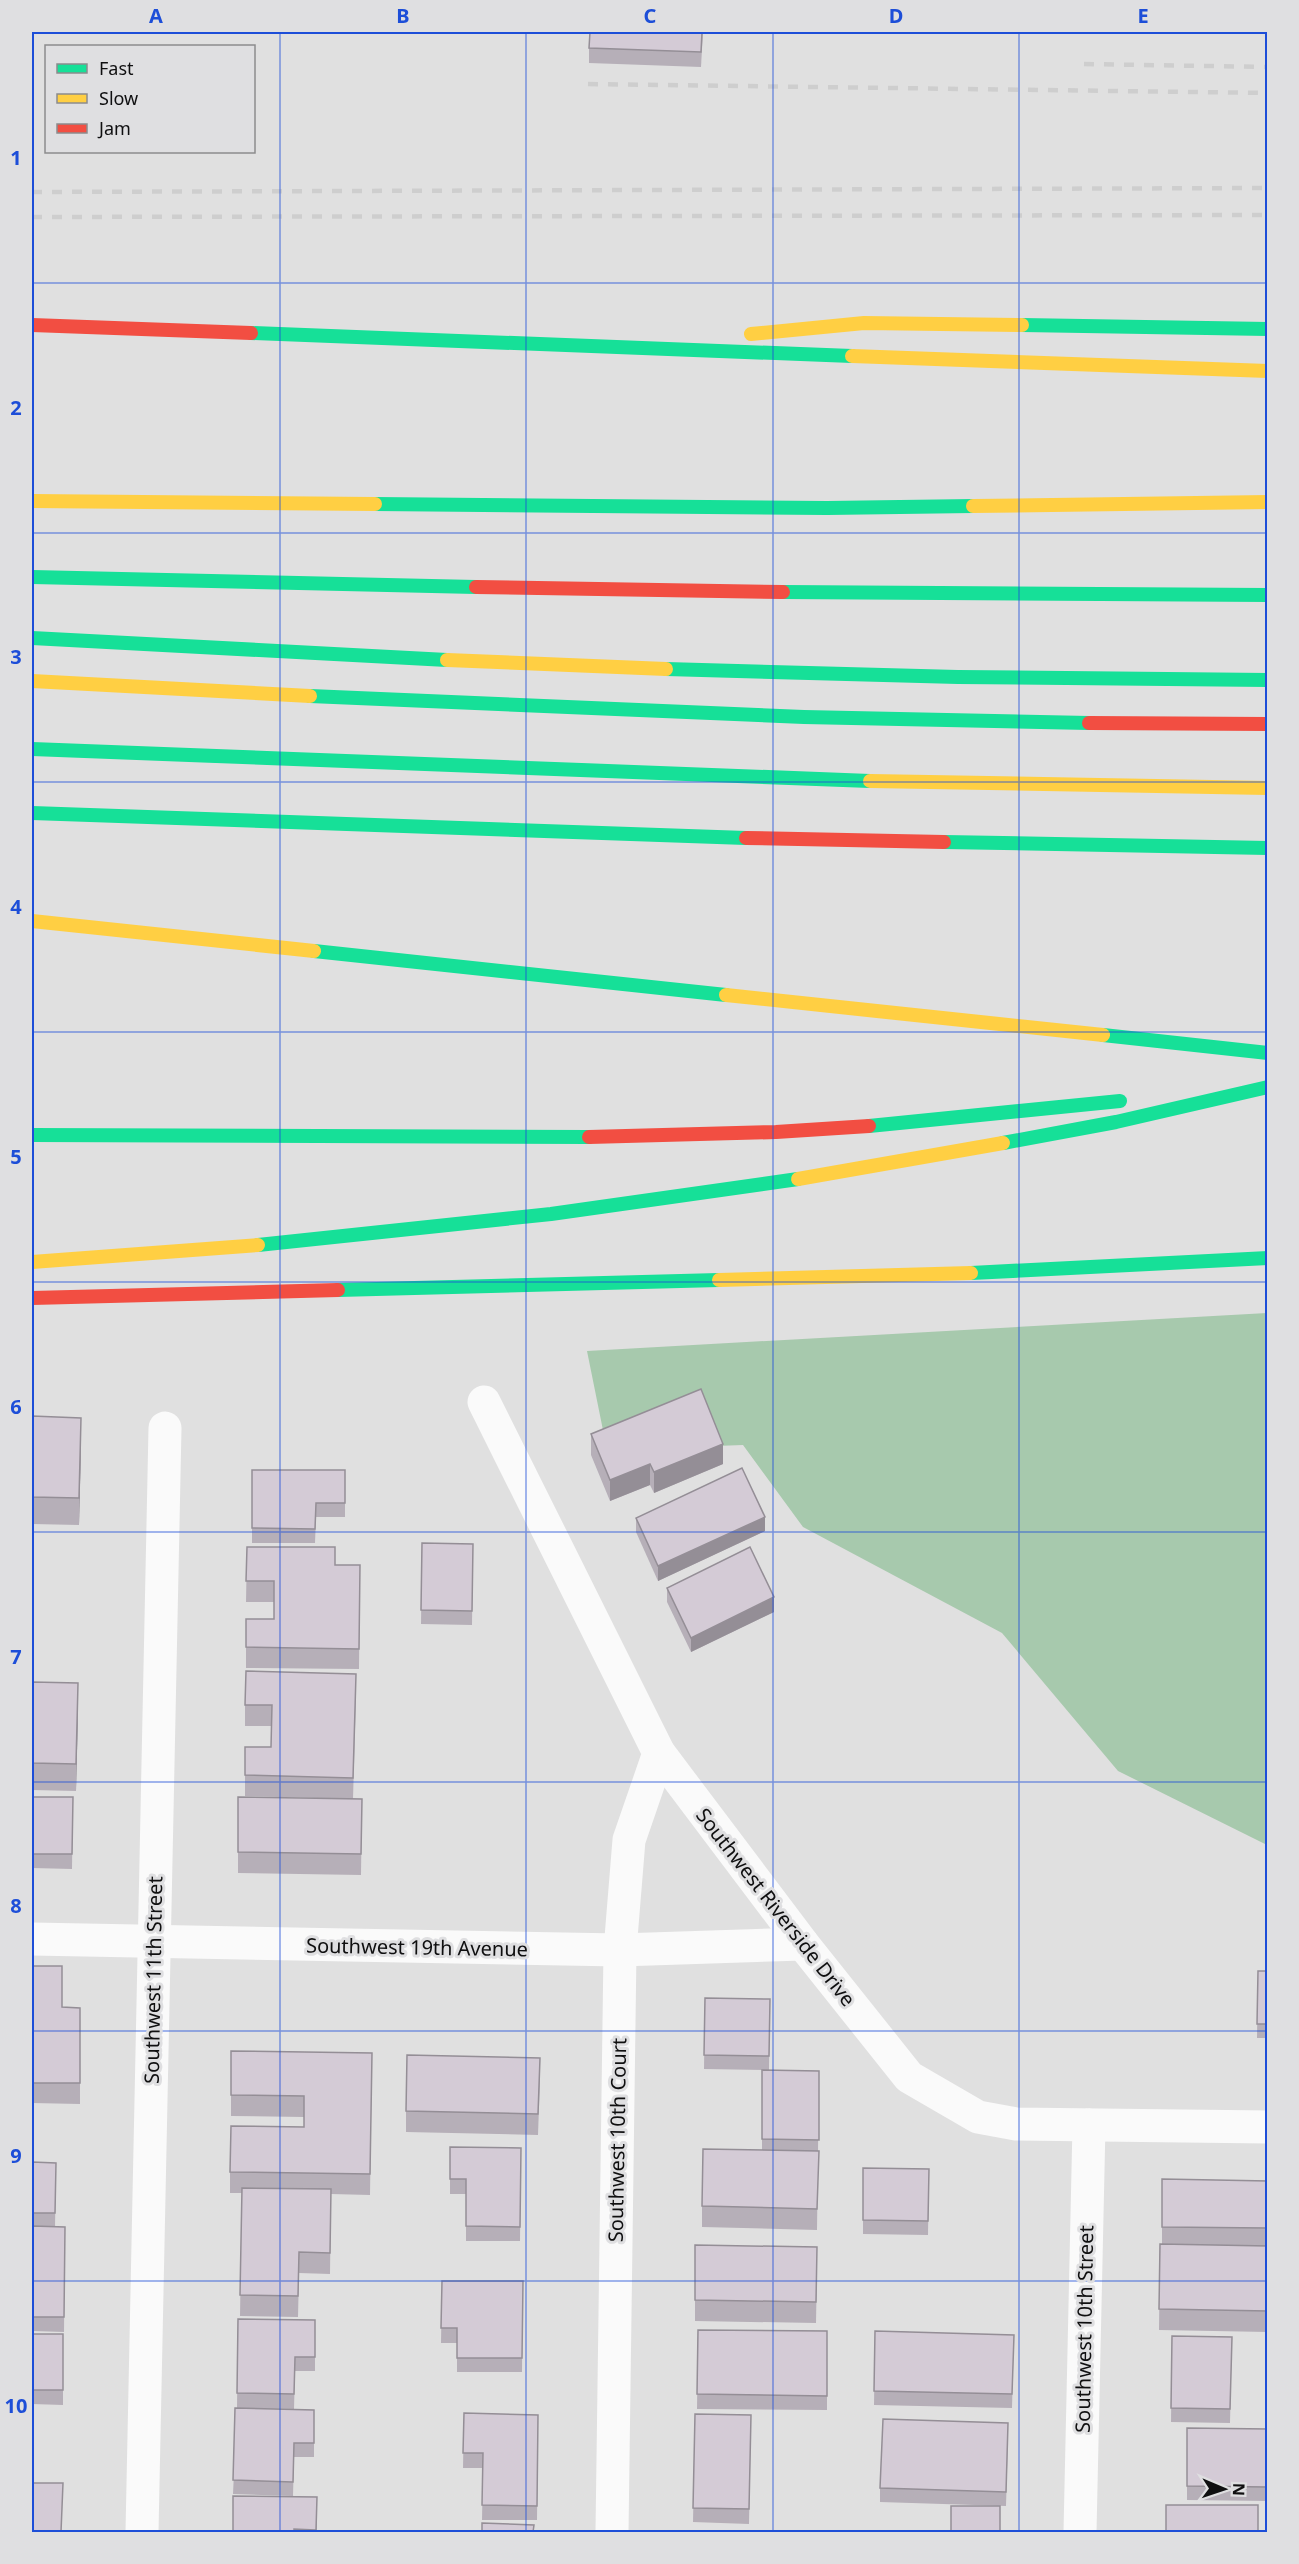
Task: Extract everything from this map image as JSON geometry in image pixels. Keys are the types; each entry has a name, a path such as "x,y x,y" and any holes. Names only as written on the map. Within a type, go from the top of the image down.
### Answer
{"highway":[{"path":"626,346 864,323 1268,329"},
{"path":"32,325 1268,371"},
{"path":"32,501 748,508 1268,502"},
{"path":"32,577 693,592 1268,595"},
{"path":"32,638 423,660 699,671 976,678 1268,680"},
{"path":"32,681 414,703 692,713 1268,724"},
{"path":"32,749 832,780 1268,788"},
{"path":"32,813 779,839 1268,848"},
{"path":"32,921 1268,1053"},
{"path":"1162,1097 1268,1086"},
{"path":"32,1262 244,1247 514,1220 656,1201 1068,1132 1268,1086"},
{"path":"32,1136 589,1137 778,1132 963,1118 1139,1100"},
{"path":"32,1298 910,1276 1268,1258"}],"street":[{"name":"Southwest Riverside Drive","path":"484,1402 659,1754 803,1944 909,2077 978,2117 1016,2124 1268,2127"},
{"name":"Southwest 11th Street","path":"142,2532 165,1428"},
{"name":"Southwest 10th Court","path":"612,2532 620,1950 629,1840 659,1754"},
{"name":"Southwest 19th Avenue","path":"32,1939 620,1950 803,1944"},
{"name":"Southwest 10th Street","path":"1080,2532 1089,2125"}],"green space":[{"path":"1267,1313 1267,1845 1118,1771 1002,1633 803,1527 743,1445 607,1450 587,1351"}],"building":[{"path":"590,32 702,32 701,52 589,48"},
{"path":"701,1389 723,1444 654,1472 650,1464 610,1480 591,1434"},
{"path":"32,1416 81,1418 79,1498 32,1497"},
{"path":"742,1468 765,1517 658,1566 636,1518"},
{"path":"252,1470 345,1470 345,1503 316,1503 315,1529 252,1528"},
{"path":"422,1543 473,1544 472,1611 421,1610"},
{"path":"247,1547 335,1547 335,1565 360,1565 359,1649 246,1647 246,1619 274,1619 274,1581 246,1581"},
{"path":"750,1547 774,1597 691,1638 667,1588"},
{"path":"246,1671 356,1674 353,1778 245,1775 245,1747 271,1747 272,1705 245,1705"},
{"path":"32,1682 78,1683 76,1764 32,1763"},
{"path":"32,1797 73,1797 72,1854 32,1854"},
{"path":"238,1797 362,1799 361,1854 238,1852"},
{"path":"32,1966 62,1966 62,2007 80,2008 80,2083 32,2083"},
{"path":"1258,1971 1268,1971 1268,2024 1257,2024"},
{"path":"705,1998 770,1999 769,2056 704,2055"},
{"path":"231,2051 372,2053 370,2174 230,2172 231,2126 304,2127 304,2096 231,2095"},
{"path":"407,2055 540,2058 538,2114 406,2111"},
{"path":"762,2070 819,2071 819,2140 762,2139"},
{"path":"450,2147 521,2148 520,2227 466,2226 466,2179 450,2179"},
{"path":"703,2149 819,2151 817,2209 702,2206"},
{"path":"32,2162 56,2163 55,2213 32,2213"},
{"path":"863,2168 929,2169 928,2221 863,2220"},
{"path":"1162,2179 1268,2181 1268,2228 1162,2227"},
{"path":"242,2188 331,2189 330,2253 299,2252 298,2296 240,2295"},
{"path":"32,2226 65,2227 64,2317 32,2317"},
{"path":"1160,2244 1268,2246 1268,2311 1159,2309"},
{"path":"695,2245 817,2247 816,2302 695,2300"},
{"path":"442,2281 523,2281 522,2358 457,2358 457,2328 441,2328"},
{"path":"238,2319 315,2320 315,2357 295,2357 294,2394 237,2393"},
{"path":"698,2330 827,2331 827,2396 697,2394"},
{"path":"875,2331 1014,2335 1012,2394 874,2391"},
{"path":"32,2334 63,2334 63,2390 32,2390"},
{"path":"1172,2336 1232,2337 1230,2409 1171,2408"},
{"path":"235,2408 314,2410 314,2443 294,2443 293,2482 233,2480"},
{"path":"464,2413 538,2415 537,2506 482,2505 483,2453 463,2453"},
{"path":"695,2414 751,2415 749,2509 693,2508"},
{"path":"883,2419 1008,2423 1006,2492 880,2488"},
{"path":"1187,2428 1268,2429 1268,2487 1187,2486"},
{"path":"32,2483 63,2483 61,2532 32,2532"},
{"path":"233,2496 317,2497 316,2530 233,2532"},
{"path":"1166,2505 1258,2505 1258,2532 1166,2532"},
{"path":"951,2506 1000,2506 1000,2532 951,2532"},
{"path":"482,2523 534,2525 533,2532 482,2532"}],"railway":[{"path":"1084,64 1268,67"},
{"path":"588,84 1268,93"},
{"path":"32,192 1268,188"},
{"path":"32,217 1268,215"}],"traffic: fast":[{"path":"1022,325 1268,329"},
{"path":"251,333 852,356"},
{"path":"375,504 827,508 973,506"},
{"path":"32,577 476,587"},
{"path":"783,592 1268,595"},
{"path":"32,638 447,660"},
{"path":"666,669 958,677 1268,680"},
{"path":"310,696 804,717 1089,723"},
{"path":"32,749 870,781"},
{"path":"32,813 746,838"},
{"path":"944,842 1268,848"},
{"path":"314,951 726,995"},
{"path":"1103,1035 1268,1053"},
{"path":"1003,1143 1116,1122 1268,1087"},
{"path":"869,1126 1120,1101"},
{"path":"32,1135 589,1137"},
{"path":"258,1245 551,1214 798,1179"},
{"path":"971,1273 1268,1258"},
{"path":"338,1290 719,1280"}],"traffic: slow":[{"path":"751,334 864,323 1022,325"},
{"path":"852,356 1268,371"},
{"path":"32,501 375,504"},
{"path":"973,506 1268,502"},
{"path":"447,660 666,669"},
{"path":"32,681 310,696"},
{"path":"870,781 1268,788"},
{"path":"32,921 314,951"},
{"path":"726,995 1103,1035"},
{"path":"798,1179 1003,1143"},
{"path":"32,1262 258,1245"},
{"path":"719,1280 971,1273"}],"traffic: jam":[{"path":"32,325 251,333"},
{"path":"476,587 783,592"},
{"path":"1089,723 1268,724"},
{"path":"746,838 944,842"},
{"path":"589,1137 776,1132 869,1126"},
{"path":"32,1298 338,1290"}]}
